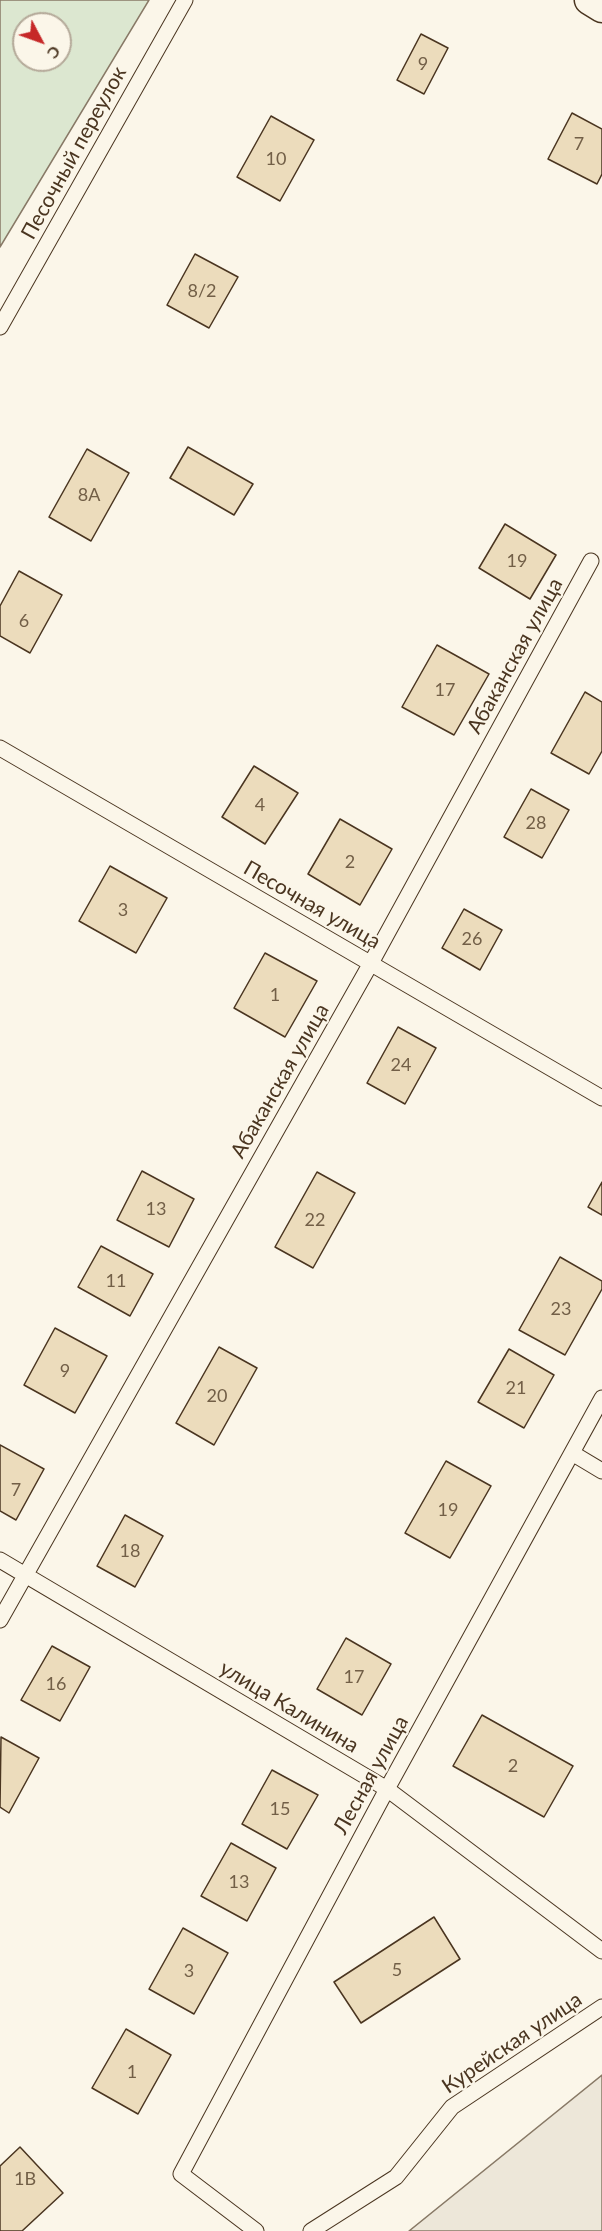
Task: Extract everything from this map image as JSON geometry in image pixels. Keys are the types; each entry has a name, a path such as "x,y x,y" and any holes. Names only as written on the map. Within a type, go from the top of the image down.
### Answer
{"street":[{"path":"588,0 602,8"}],"lane":[{"name":"Песочный переулок","path":"0,327 184,0"},
{"name":"Абаканская улица","path":"0,1620 371,963 591,561"},
{"name":"Песочная улица","path":"0,748 602,1098"},
{"name":"Лесная улица","path":"256,2231 181,2174 387,1789 602,1398"},
{"path":"572,1453 602,1471"},
{"name":"улица Калинина","path":"0,1560 387,1789 602,1951"},
{"name":"Курейская улица","path":"311,2231 396,2177 452,2107 602,2007"}],"green space":[{"path":"0,0 149,0 0,247"}],"shaded area":[{"path":"602,2075 602,2231 409,2231"}],"building":[{"path":"421,34 448,48 424,94 397,80"},
{"path":"572,113 602,129 602,174 597,184 548,159"},
{"path":"271,116 314,140 280,201 237,177"},
{"path":"195,254 238,277 209,328 167,305"},
{"path":"188,447 253,484 234,515 170,478"},
{"path":"87,449 129,473 91,541 49,517"},
{"path":"505,524 556,555 530,599 479,568"},
{"path":"19,571 62,595 30,653 0,636 0,606"},
{"path":"437,645 489,674 454,735 402,707"},
{"path":"585,692 602,702 602,751 589,774 551,753"},
{"path":"254,766 298,793 265,844 222,817"},
{"path":"531,789 569,810 542,858 504,837"},
{"path":"340,819 392,849 360,905 308,874"},
{"path":"110,866 167,898 136,953 79,921"},
{"path":"464,909 502,930 480,970 442,948"},
{"path":"265,953 317,981 285,1037 234,1008"},
{"path":"398,1027 436,1048 405,1104 367,1083"},
{"path":"142,1171 194,1199 169,1247 117,1220"},
{"path":"317,1172 355,1193 313,1268 275,1247"},
{"path":"602,1182 602,1215 588,1207"},
{"path":"101,1246 153,1274 130,1316 78,1287"},
{"path":"560,1257 602,1281 602,1289 565,1355 519,1330"},
{"path":"55,1328 107,1356 75,1413 24,1385"},
{"path":"219,1347 257,1368 214,1445 176,1423"},
{"path":"509,1349 554,1375 524,1428 478,1402"},
{"path":"0,1445 44,1469 16,1520 0,1511"},
{"path":"446,1461 491,1486 450,1558 405,1533"},
{"path":"125,1515 163,1536 135,1587 97,1566"},
{"path":"346,1638 391,1664 362,1715 317,1689"},
{"path":"52,1646 90,1667 60,1721 21,1700"},
{"path":"482,1715 573,1766 544,1817 453,1766"},
{"path":"1,1737 39,1758 9,1813 0,1807"},
{"path":"272,1770 318,1795 287,1849 242,1824"},
{"path":"231,1843 276,1868 247,1921 201,1896"},
{"path":"434,1917 460,1959 361,2023 334,1982"},
{"path":"183,1928 228,1953 194,2014 149,1989"},
{"path":"126,2029 171,2055 138,2114 92,2088"},
{"path":"20,2147 63,2193 22,2231 0,2231 0,2166"}]}
